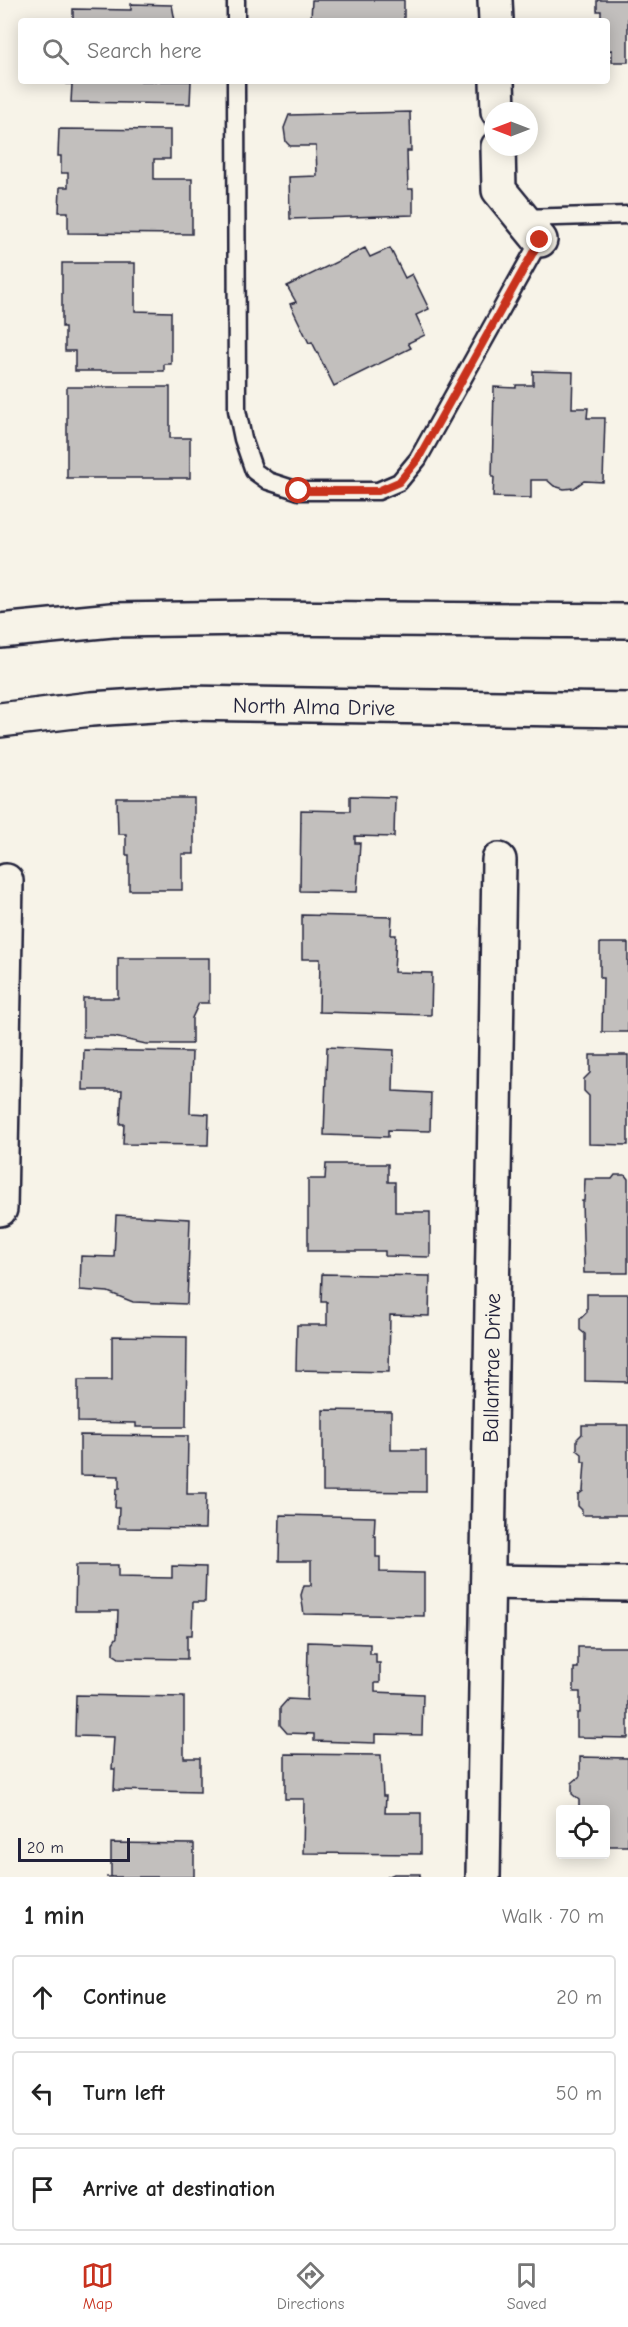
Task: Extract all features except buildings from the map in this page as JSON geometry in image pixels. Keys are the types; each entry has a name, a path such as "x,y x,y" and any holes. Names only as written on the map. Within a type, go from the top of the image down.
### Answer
{"street":[{"path":"495,0 496,18"},
{"path":"497,84 498,102"},
{"path":"498,156 499,190 531,229"},
{"path":"0,631 112,620 628,621"},
{"name":"North Alma Drive","path":"0,720 91,709 185,704 628,710"},
{"name":"Ballantrae Drive","path":"483,1877 499,860"},
{"path":"0,1209 2,951 6,881"},
{"path":"488,1582 628,1584"}],"lane":[{"path":"236,0 236,18"},
{"path":"236,84 237,410 243,438 255,471 268,482 299,491 378,491 399,482 418,459 531,229 628,215"}],"route":[{"path":"299,491 378,491 399,482 418,459 540,240"}]}
